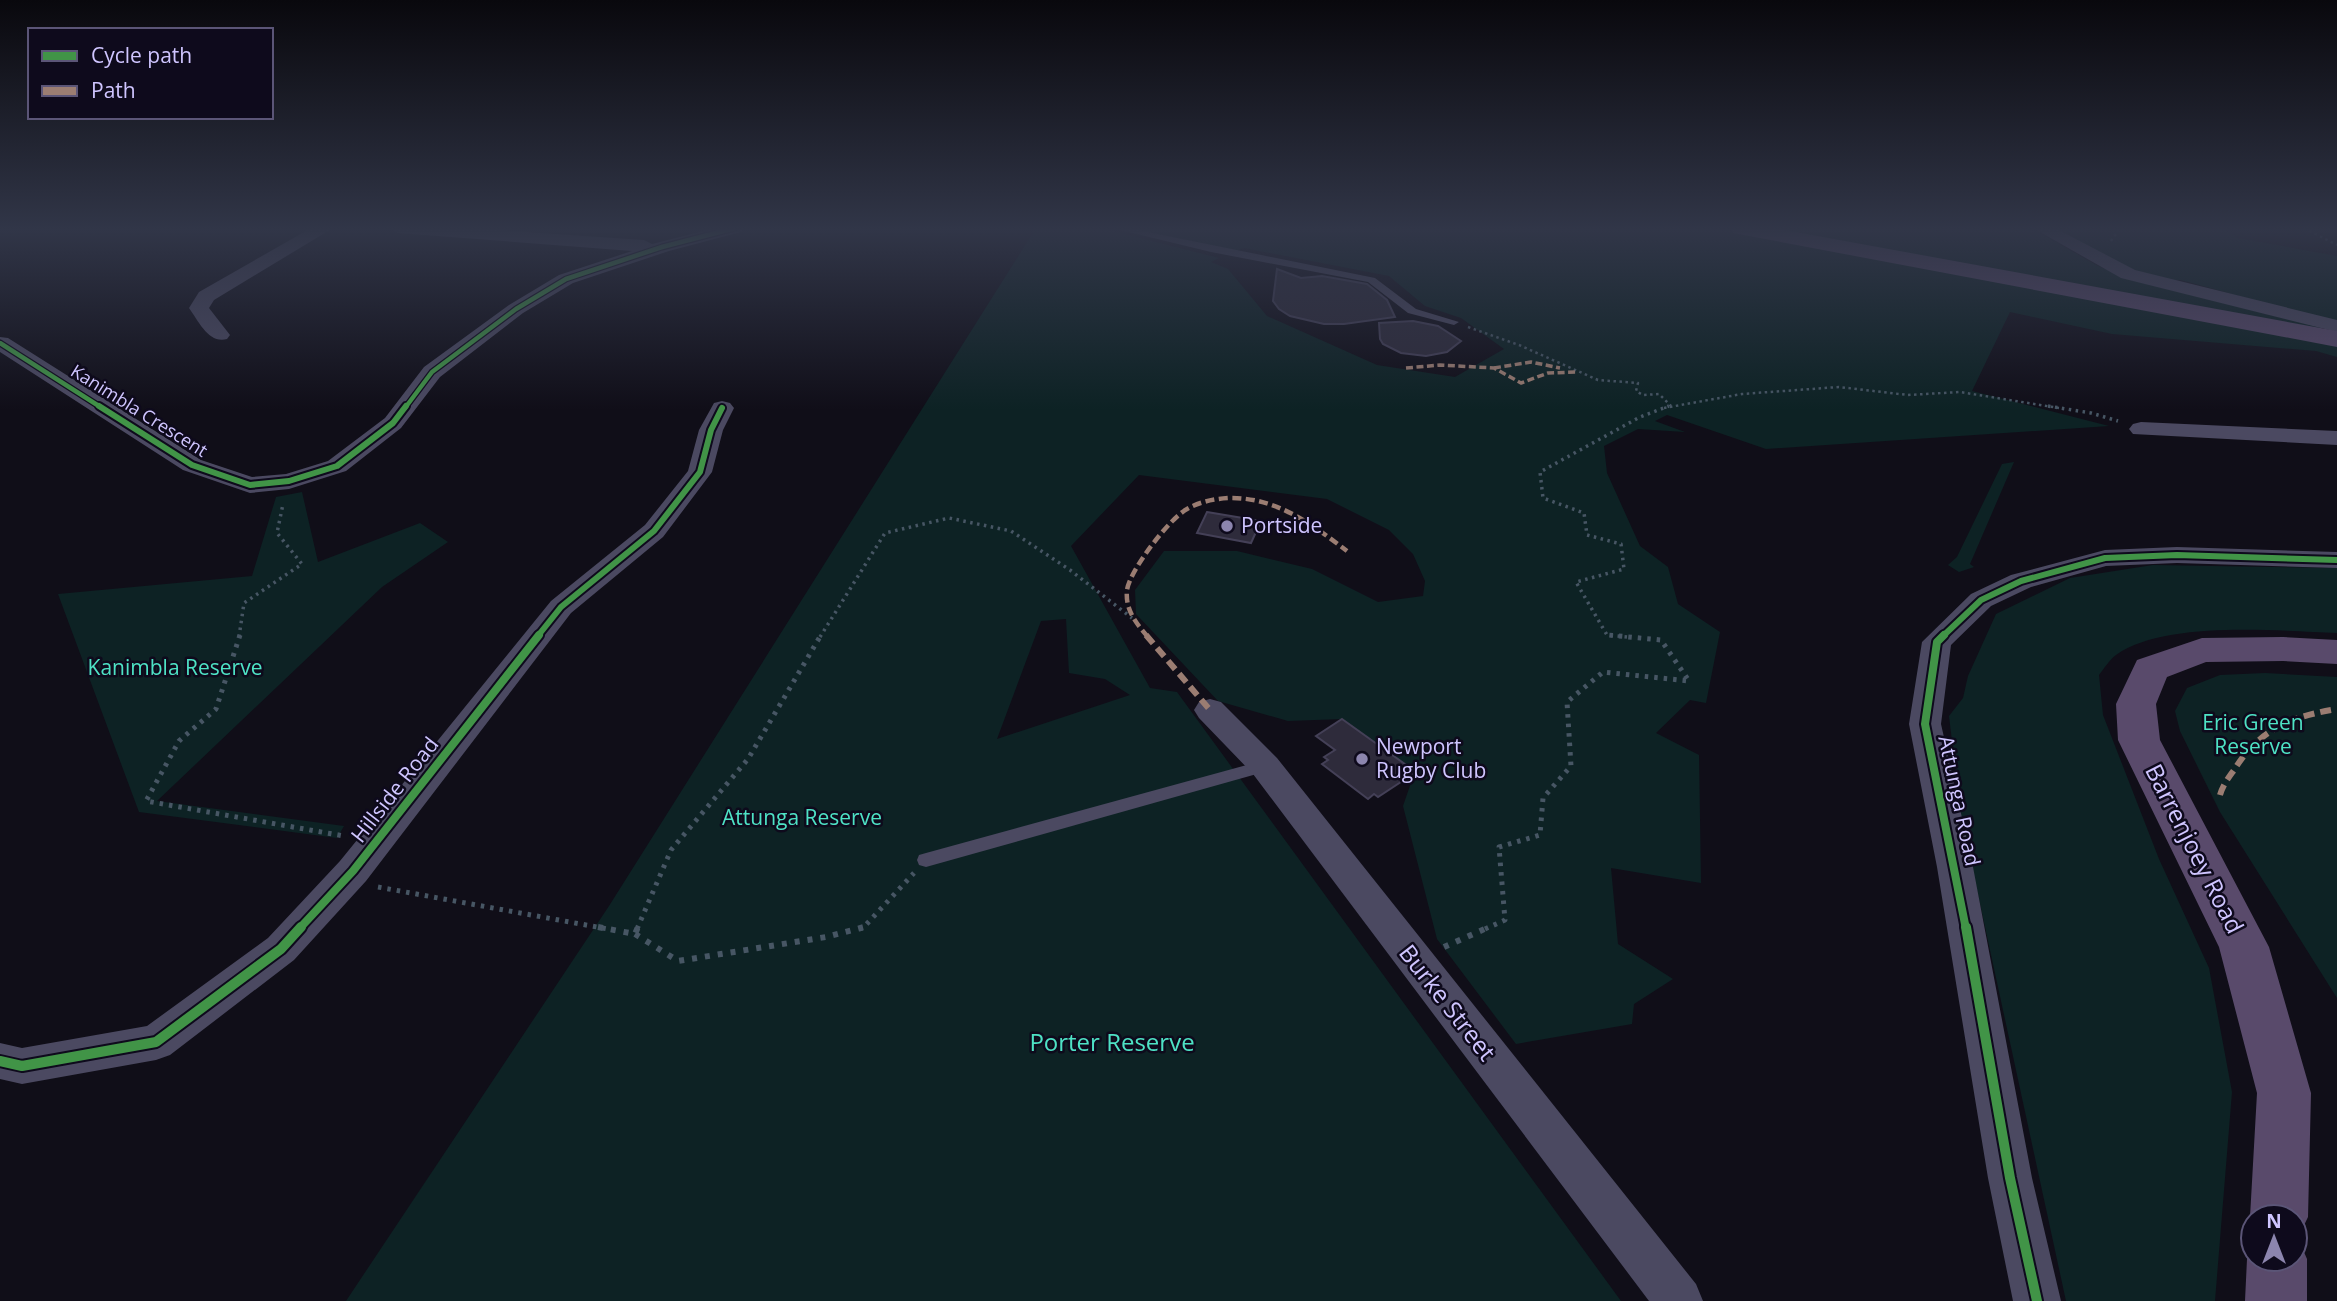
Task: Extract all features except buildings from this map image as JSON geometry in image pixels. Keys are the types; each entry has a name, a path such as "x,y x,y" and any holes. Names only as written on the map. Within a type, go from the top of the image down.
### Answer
{"main road":[{"path":"2071,289 2337,339"},
{"name":"Barrenjoey Road","path":"2280,1203 2284,1093 2244,947 2138,740 2136,704 2151,669 2202,650 2337,652"},
{"path":"2276,1301 2277,1273"}],"street":[{"path":"219,289 206,296 199,308 220,335"},
{"name":"Kanimbla Crescent","path":"0,343 192,465 250,485 289,481 337,466 393,423 432,372 516,309 550,289"},
{"path":"2187,289 2337,326"},
{"name":"Hillside Road","path":"0,1061 22,1066 156,1042 281,949 344,881 561,607 654,531 700,472 711,430 722,408"},
{"path":"2141,429 2337,438"},
{"name":"Attunga Road","path":"2037,1301 2010,1178 1955,867 1925,724 1937,642 1981,600 2021,581 2105,558 2177,555 2337,561"},
{"name":"Burke Street","path":"1210,710 1265,766 1679,1301"}],"lane":[{"path":"1383,289 1412,311 1454,321"},
{"path":"926,860 1265,766"}],"path":[{"path":"1454,321 1519,345 1598,380 1606,382 1616,379 1638,383 1636,391 1643,395 1658,394 1671,406"},
{"path":"1414,960 1505,920 1499,847 1540,835 1543,797 1571,766 1567,702 1603,672 1689,681 1661,640 1607,635 1576,582 1624,569 1621,544 1587,536 1584,513 1543,498 1540,472 1576,450 1640,418 1671,406 1742,394 1839,387 1908,395 1960,392 2091,413 2141,429"},
{"path":"289,481 277,533 302,564 244,603 238,647 216,709 179,741 146,802 350,837 344,881 635,934 678,961 826,937 863,928 926,860"},
{"path":"635,934 671,850 748,759 849,588 885,533 949,518 1011,531 1070,569 1132,618"}],"green space":[{"path":"998,289 1244,289 1267,316 1377,365 1455,377 1504,349 1461,318 1425,306 1404,289 2038,289 2337,344 2337,357 2316,351 2112,334 2010,312 1972,391 2109,426 1766,449 1667,415 1655,421 1685,432 1638,429 1604,446 1607,473 1640,546 1668,567 1678,604 1720,632 1706,703 1690,700 1656,733 1699,755 1701,883 1611,868 1618,944 1673,979 1634,1004 1632,1024 1516,1044 1437,939 1403,806 1415,771 1342,719 1288,721 1218,701 1136,614 1135,590 1164,551 1237,551 1312,569 1378,602 1423,596 1425,581 1413,554 1389,530 1327,499 1139,475 1071,546 1150,688 1177,692 1621,1301 346,1301 609,906","holes":["1066,619 1069,673 1105,679 1130,695 997,739 1041,621"]},
{"path":"2096,289 2172,289 2322,326 2321,330"},
{"path":"2213,289 2337,289 2337,323"},
{"path":"2014,462 1970,564 1974,567 1959,572 1948,565 1957,557 2002,464"},
{"name":"Kanimbla Reserve","path":"302,492 318,562 420,523 448,542 382,587 157,801 344,826 337,838 139,812 58,594 252,576 276,497"},
{"path":"2153,565 2337,568 2337,633 2223,630 2163,637 2137,644 2116,655 2099,675 2103,715 2159,859 2209,968 2232,1092 2215,1301 2066,1301 1961,816 1949,716 1963,698 1968,676 1996,614 2070,578"},
{"name":"Eric Green Reserve","path":"2265,673 2337,677 2337,998 2220,812 2180,731 2175,711 2187,688 2220,675"}],"marked path":[{"path":"1494,368 1531,362 1560,368"},
{"path":"1406,368 1440,365 1494,368 1521,383 1548,373 1578,372"},
{"path":"1210,710 1132,618 1127,598 1132,574 1170,524 1185,510 1211,500 1226,498 1258,501 1299,516 1347,551"},
{"path":"2220,795 2245,753 2266,732 2292,719 2337,709"}],"cycle path":[{"path":"0,343 192,465 250,485 289,481 337,466 393,423 432,372 516,309 550,289"},
{"path":"0,1061 22,1066 156,1042 281,949 353,871 561,607 654,531 700,472 711,430 722,408"},
{"path":"2037,1301 2010,1178 1955,867 1925,724 1937,642 1981,600 2021,581 2105,558 2177,555 2337,560"}],"place":[{"name":"Portside","path":"1227,526"},
{"name":"Newport Rugby Club","path":"1362,759"}],"park label":[{"name":"Attunga Reserve","path":"802,818"},
{"name":"Porter Reserve","path":"1112,1043"}]}
